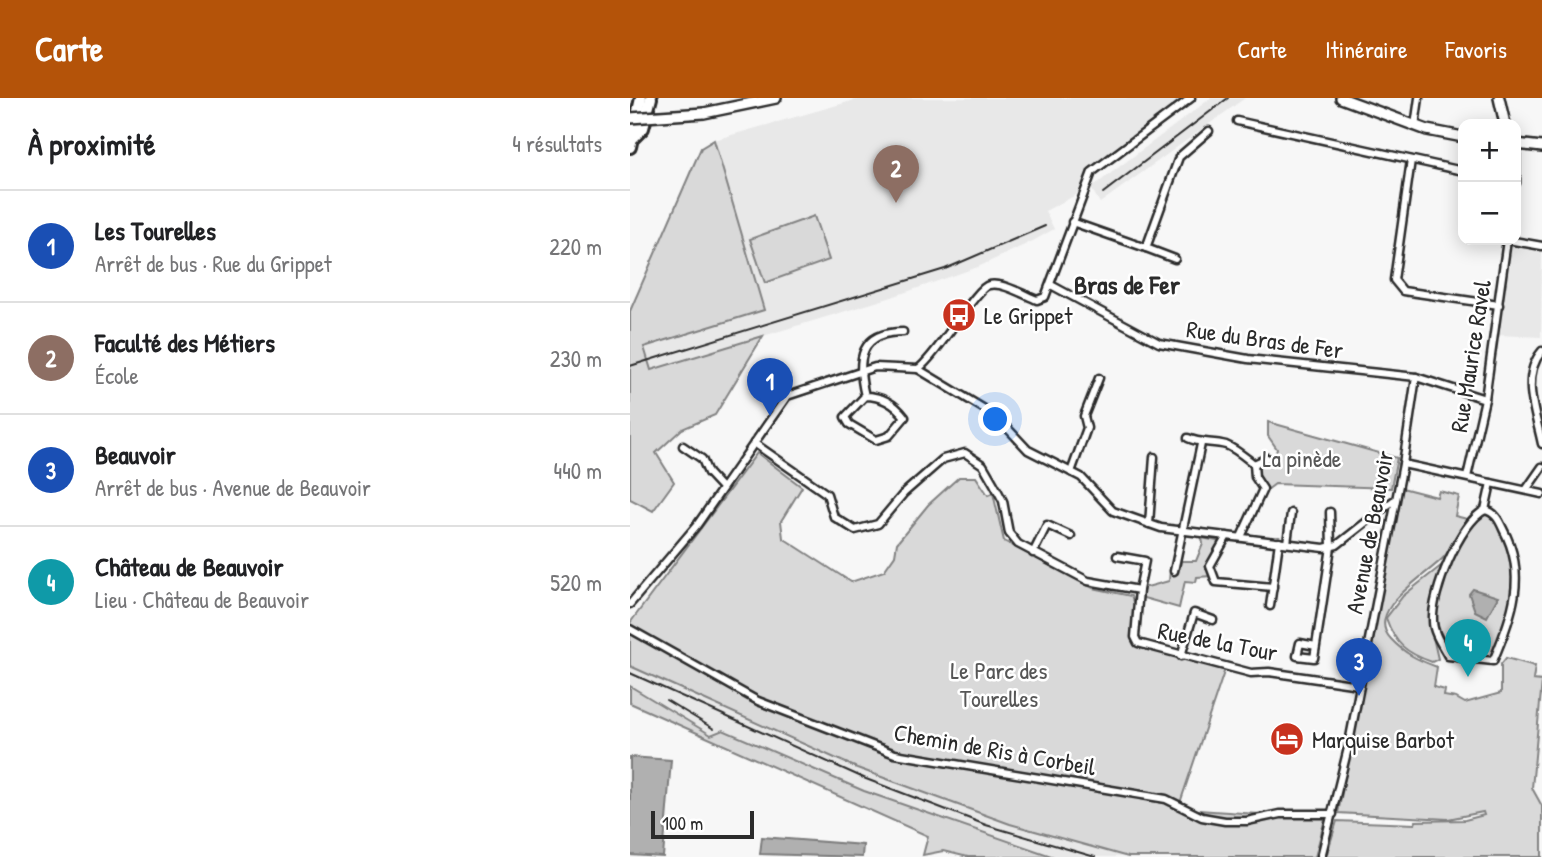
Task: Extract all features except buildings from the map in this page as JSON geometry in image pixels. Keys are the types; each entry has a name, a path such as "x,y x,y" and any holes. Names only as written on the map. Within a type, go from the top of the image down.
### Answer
{"highway":[{"path":"631,143 641,98"},
{"path":"631,143 643,128 651,98"}],"street":[{"path":"630,118 704,113 776,98"},
{"path":"918,369 951,334 979,290 987,285 996,285 1037,300 1045,297 1092,172 1192,98"},
{"path":"1341,98 1415,127 1458,136"},
{"path":"1415,127 1419,98"},
{"path":"1499,98 1505,119"},
{"path":"1237,121 1458,170"},
{"path":"1146,248 1179,157 1209,131"},
{"path":"1521,144 1542,141"},
{"path":"1521,145 1542,147"},
{"path":"1411,160 1394,280 1396,285 1404,291 1499,305"},
{"path":"1072,222 1175,259"},
{"path":"1521,242 1542,246"},
{"name":"Rue Maurice Ravel","path":"1467,477 1485,399 1507,245"},
{"name":"Rue du Bras de Fer","path":"1051,285 1159,343 1248,359 1416,377 1485,399"},
{"path":"864,396 859,372 864,351 877,335 903,332"},
{"path":"1542,351 1531,369 1530,385 1542,444"},
{"path":"630,604 697,525 787,396 859,372 890,365 918,369 996,416 1028,450 1081,477 1113,511 1149,524 1227,536 1331,547 1393,501"},
{"path":"1071,472 1087,428 1084,416 1099,377"},
{"name":"Avenue de Beauvoir","path":"1321,857 1333,814 1393,501 1403,464 1416,377"},
{"path":"864,396 876,396 897,407 905,417 889,436 876,440 849,424 845,417 864,396"},
{"path":"1188,438 1201,444 1212,442 1229,446 1254,464 1255,477 1263,489 1241,537"},
{"name":"Rue de la Tour","path":"754,443 827,494 834,517 855,530 878,524 904,494 943,459 965,453 983,465 1003,501 1009,533 1018,544 1098,585 1139,590 1135,637 1138,643 1251,673 1269,672 1359,685"},
{"path":"1174,571 1201,444"},
{"path":"683,446 702,459 708,473 722,488"},
{"path":"1149,524 1154,457"},
{"path":"1254,464 1267,458"},
{"path":"1403,464 1542,494"},
{"path":"1526,490 1542,467"},
{"path":"1485,510 1491,511 1506,533 1517,586 1508,631 1493,661 1448,656 1432,624 1433,609 1449,560 1474,518 1485,510 1491,483"},
{"path":"1316,646 1331,547 1330,512"},
{"path":"1270,606 1291,513"},
{"path":"1033,554 1046,525 1071,536"},
{"path":"1227,536 1210,566 1216,582 1273,587"},
{"path":"1117,556 1145,561 1139,590"},
{"path":"1181,656 1194,613 1213,620"},
{"name":"Chemin de Ris à Corbeil","path":"630,629 758,701 895,754 1166,799 1202,817 1225,821 1247,821 1280,814 1333,814"}],"shaded area":[{"path":"862,98 1183,98 1092,165 1076,195 1045,211 1054,229 1033,241 978,267 889,298 650,370 644,346 764,310 714,140"},
{"path":"1211,98 1245,98 1100,203 1091,188"},
{"path":"1512,245 1542,250 1541,337 1498,335"},
{"path":"1473,589 1498,597 1487,617 1475,611 1469,594"},
{"path":"630,666 810,749 903,786 1010,824 1128,857 1054,857 864,791 723,730 711,735 630,686"},
{"path":"630,757 671,760 663,857 630,855"},
{"path":"762,837 863,845 862,857 760,854"}],"green space":[{"path":"714,140 764,310 644,347 651,370 763,336 715,415 682,429 656,453 674,482 653,511 630,499 630,311 701,148"},
{"path":"814,216 829,260 765,283 750,239"},
{"name":"La pinède","path":"1268,422 1397,458 1391,488 1275,484 1267,490 1255,467 1275,456 1277,449 1268,436"},
{"name":"Le Parc des Tourelles","path":"757,453 802,487 781,521 783,538 851,582 884,571 895,555 897,543 928,505 959,477 976,477 988,495 993,493 1004,541 1093,588 1131,596 1136,611 1133,641 1225,669 1178,809 1271,815 1326,815 1315,857 1128,857 1010,824 857,768 630,666 630,623"},
{"path":"1402,488 1437,497 1439,491 1459,496 1455,516 1467,519 1444,557 1391,605 1385,616 1385,628 1401,649 1437,667 1434,687 1445,690 1444,696 1465,703 1501,693 1501,664 1506,658 1535,666 1533,680 1542,681 1532,788 1542,806 1542,857 1326,857 1337,821 1415,824 1416,821 1465,820 1484,815 1483,812 1448,819 1338,813"},
{"path":"1491,511 1506,533 1517,586 1498,649 1490,657 1448,651 1438,638 1433,609 1449,560 1474,518"},
{"path":"1202,538 1217,541 1220,546 1213,557 1212,576 1197,577 1196,582 1185,581 1179,608 1140,597 1140,586 1147,587 1169,581 1170,570 1180,568 1181,561 1196,561 1203,544"},
{"path":"1442,565 1429,620 1438,659 1432,662 1403,646 1393,635 1386,618 1403,596"},
{"path":"630,686 711,735 723,730 864,791 1054,857 968,857 943,851 923,855 928,836 630,703"}],"railway":[{"path":"1103,193 1228,98"},
{"path":"630,366 945,269 1045,226"},
{"path":"630,673 866,779 986,825 1095,857"},
{"path":"666,700 714,729"}],"place":[{"name":"Faculté des Métiers","path":"896,203"},
{"name":"Le Grippet","path":"959,315"},
{"name":"Les Tourelles","path":"770,416"},
{"name":"Château de Beauvoir","path":"1468,677"},
{"name":"Beauvoir","path":"1359,696"},
{"name":"Marquise Barbot","path":"1287,739"}],"district":[{"name":"Bras de Fer","path":"1127,284"}]}
